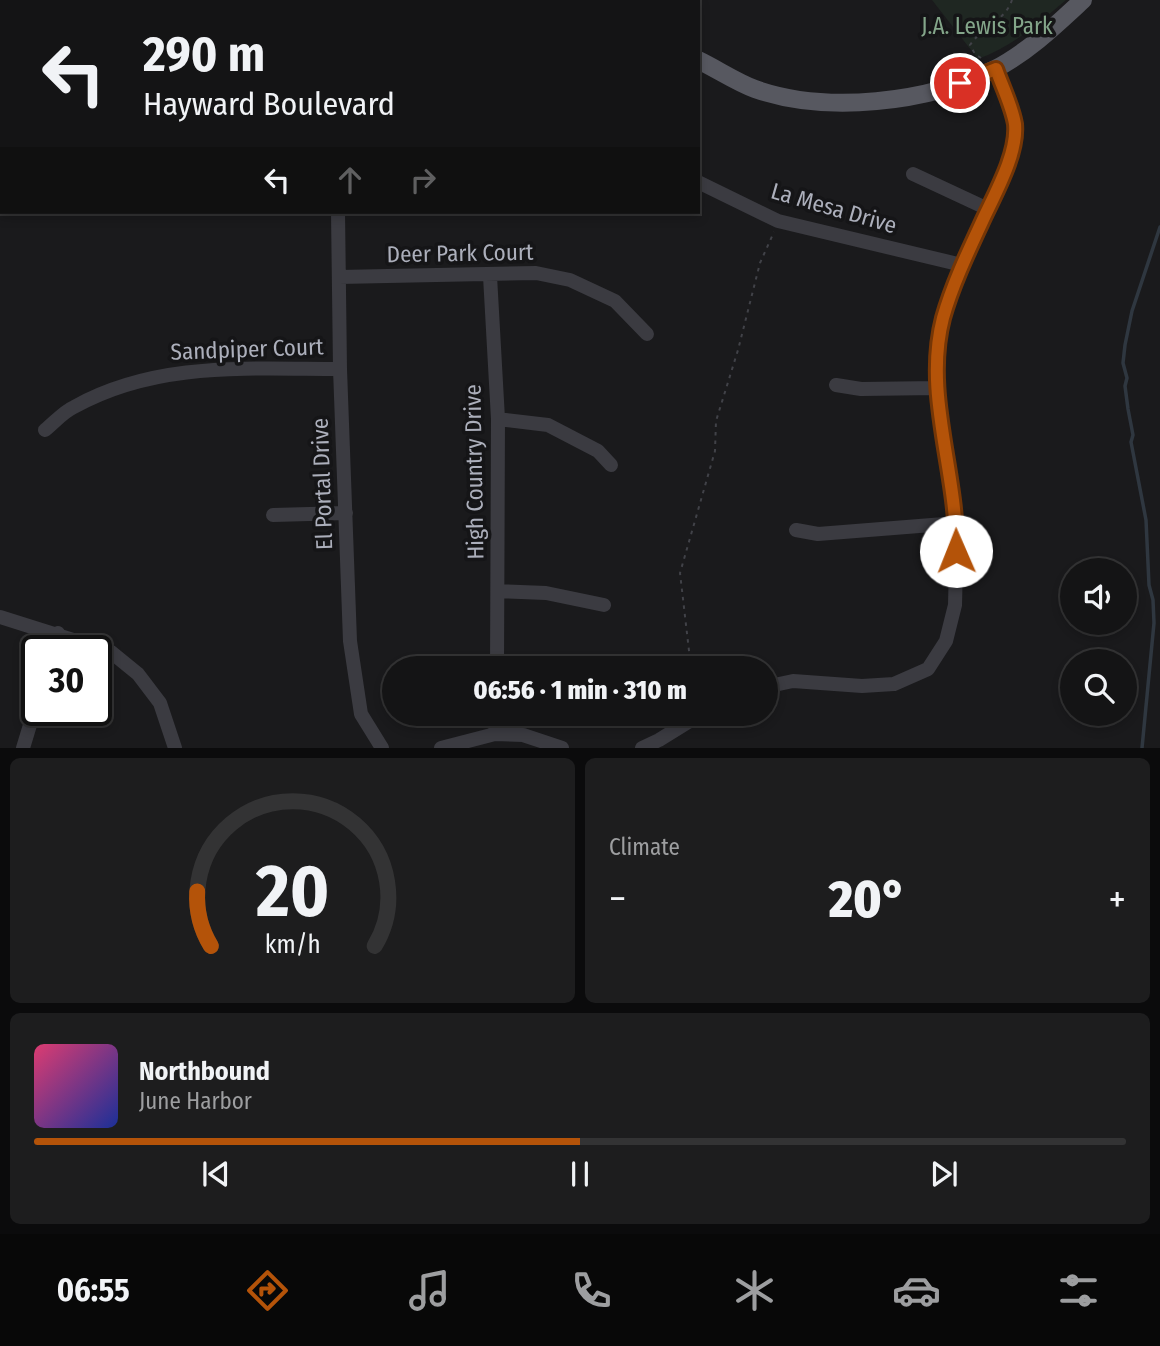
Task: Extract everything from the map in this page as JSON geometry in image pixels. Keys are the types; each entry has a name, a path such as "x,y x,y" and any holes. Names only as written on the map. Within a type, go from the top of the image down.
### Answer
{"main road":[{"path":"700,61 754,89 813,101 854,103 924,93 996,69 1046,34 1083,0"}],"street":[{"path":"778,684 793,681 862,686 894,684 928,669 946,641 955,605 957,523 937,387 936,358 943,318 962,265 1010,161 1015,125 996,69"},
{"path":"913,174 988,209"},
{"name":"La Mesa Drive","path":"700,182 778,221 962,265"},
{"name":"El Portal Drive","path":"338,214 340,369 350,641 361,714 382,747"},
{"name":"Deer Park Court","path":"339,277 536,273 570,280 615,301 646,334"},
{"name":"High Country Drive","path":"490,276 498,419 497,656"},
{"name":"Sandpiper Court","path":"45,430 71,408 110,390 163,374 229,369 340,369"},
{"path":"836,385 860,389 937,387"},
{"path":"498,419 548,425 598,451 611,465"},
{"path":"273,515 345,513"},
{"path":"796,530 818,534 957,523"},
{"path":"498,592 546,593 604,606"},
{"path":"0,617 58,633 111,652 138,674 160,703 175,747"},
{"path":"23,747 30,726"},
{"path":"495,726 495,734"},
{"path":"642,747 682,726"},
{"path":"441,747 495,734 523,735 562,747"}],"path":[{"path":"996,69 975,54 970,45 1010,7 1012,0"},
{"path":"690,656 680,573 715,451 716,421 738,350 760,263 778,221"}],"green space":[{"name":"J.A. Lewis Park","path":"932,0 1066,0 1014,41 978,59"}],"waterway":[{"path":"1142,748 1154,623 1153,600 1149,585 1146,520 1131,442 1133,435 1123,363 1132,311 1160,227"}],"route":[{"path":"956,551 957,523 937,387 936,358 943,318 962,265 1010,161 1015,125 996,69 960,83"}]}
